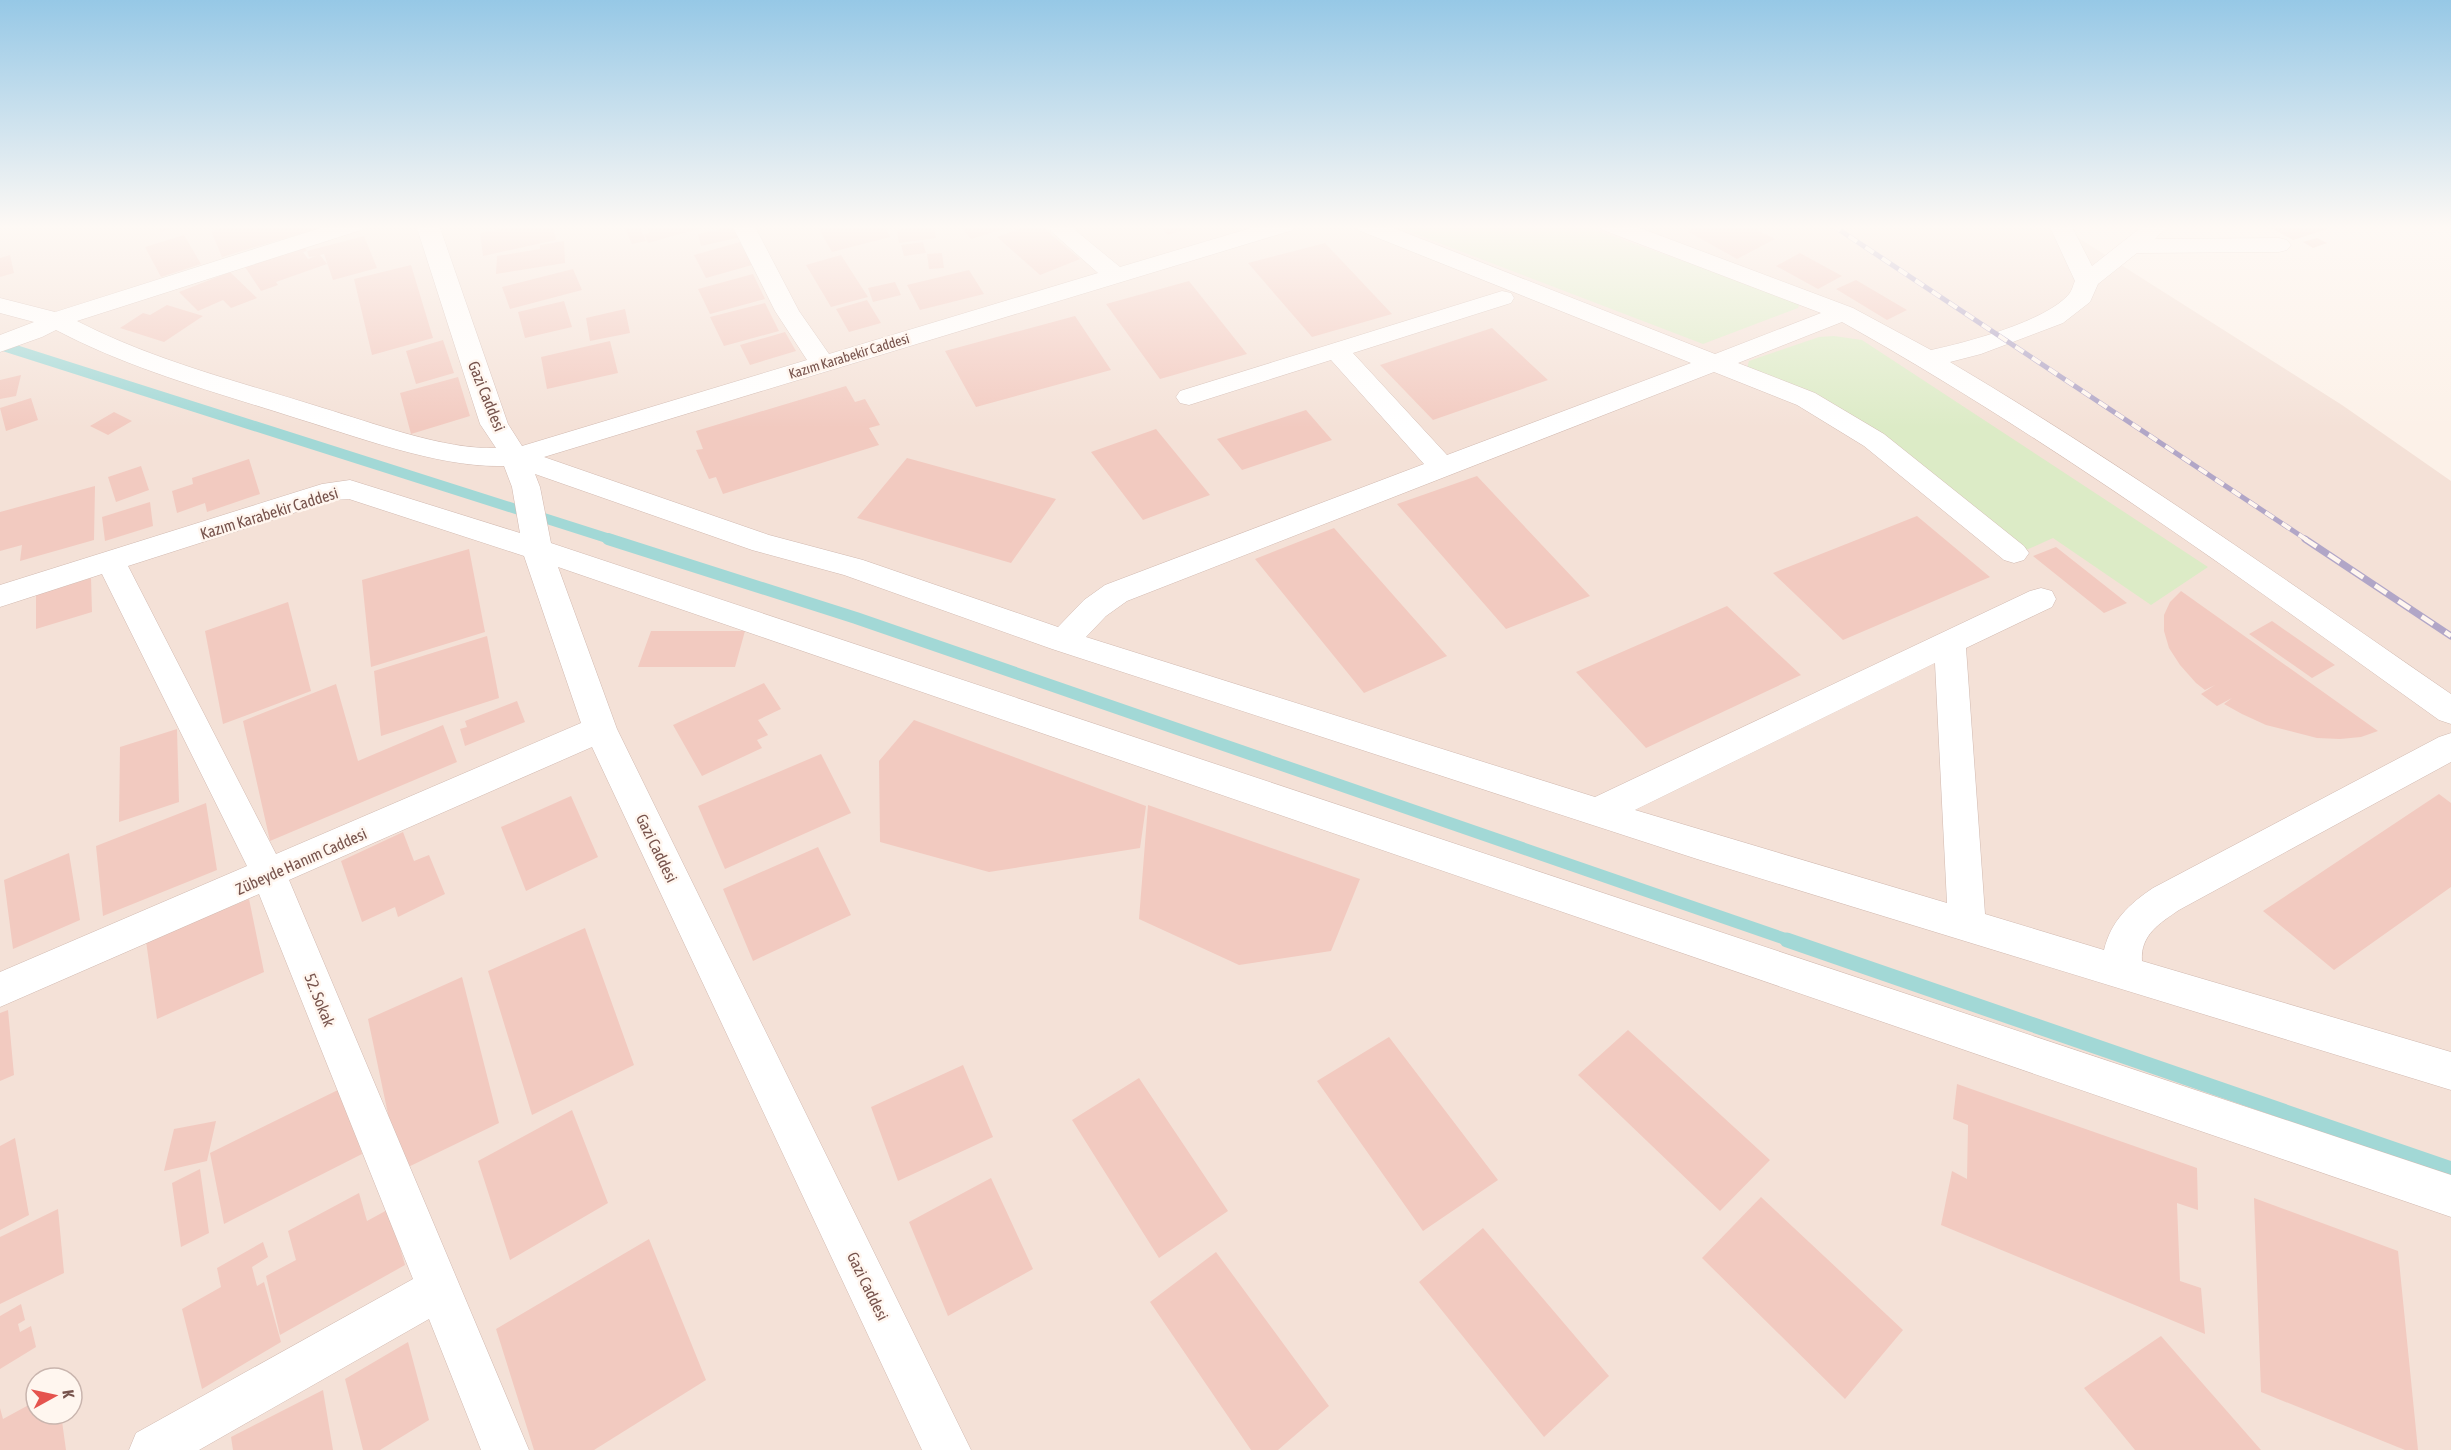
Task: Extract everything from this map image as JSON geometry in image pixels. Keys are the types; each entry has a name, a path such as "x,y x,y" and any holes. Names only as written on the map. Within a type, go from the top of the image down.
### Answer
{"street":[{"path":"0,344 45,326 147,293"},
{"name":"Gazi Caddesi","path":"450,293 494,424 515,457 526,487 537,549 600,729 947,1450"},
{"path":"778,293 822,363"},
{"name":"Kazım Karabekir Caddesi","path":"515,457 1060,293"},
{"path":"1538,293 1806,399 1845,420 1874,440 2014,553"},
{"path":"1790,293 1844,313 1995,400 2266,581 2451,711"},
{"path":"1927,359 1972,349 2054,318 2081,297 2083,293"},
{"path":"1189,397 1502,298"},
{"path":"0,305 45,326 156,364 381,435 475,458 515,457 762,543 852,567 1063,641 1598,812 1967,926 2451,1071"},
{"path":"1063,641 1095,608 1116,593 1844,313"},
{"path":"1336,350 1442,467"},
{"name":"Kazım Karabekir Caddesi","path":"0,596 332,491 350,489 537,549 2451,1196"},
{"name":"52. Sokak","path":"111,562 269,875 505,1450"},
{"path":"1598,812 2041,599"},
{"path":"1950,642 1967,926"},
{"name":"Zübeyde Hanım Caddesi","path":"0,990 269,875 600,729"},
{"path":"2124,973 2123,949 2129,932 2151,909 2185,888 2451,746"},
{"path":"153,1450 439,1289"}],"shaded area":[{"path":"0,293 2165,293 2342,405 2451,481 2451,1450 0,1450"}],"green space":[{"path":"1569,293 1773,293 1800,302 1798,308 1703,344"},
{"path":"1834,336 1862,340 2208,567 2151,605 2053,538 2024,551 1747,368 1749,361 1819,337"}],"building":[{"path":"180,293 251,293 257,298 231,308 223,300 198,311"},
{"path":"357,293 419,293 433,338 372,355"},
{"path":"504,293 572,293 510,309"},
{"path":"700,293 762,293 765,299 710,314"},
{"path":"822,293 865,293 868,297 831,307"},
{"path":"870,293 900,293 901,295 873,302"},
{"path":"911,293 984,294 920,310"},
{"path":"1147,293 1198,293 1247,354 1160,379 1106,304"},
{"path":"1274,293 1372,293 1392,314 1312,337"},
{"path":"1842,293 1878,293 1907,310 1887,320"},
{"path":"867,300 881,323 849,332 836,309"},
{"path":"564,301 572,327 525,338 518,312"},
{"path":"765,303 779,331 724,346 710,317"},
{"path":"167,305 203,316 164,342 120,328 143,313 150,315"},
{"path":"625,309 630,333 590,341 586,318"},
{"path":"1075,316 1111,370 976,407 945,351"},
{"path":"1492,328 1548,380 1433,420 1380,365"},
{"path":"785,332 796,351 750,365 740,345"},
{"path":"443,340 454,373 416,384 406,351"},
{"path":"610,341 618,373 547,389 541,357"},
{"path":"21,375 16,396 0,399 0,380"},
{"path":"458,377 470,416 411,434 400,393"},
{"path":"846,386 855,402 865,399 880,425 869,428 879,445 723,494 716,477 709,479 696,450 703,449 696,431"},
{"path":"31,398 38,420 6,431 0,408"},
{"path":"1306,410 1332,440 1242,470 1217,439"},
{"path":"114,412 132,421 108,435 90,426"},
{"path":"1156,429 1210,495 1143,520 1091,452"},
{"path":"907,458 1056,499 1011,563 857,518"},
{"path":"249,459 260,494 207,512 205,503 177,513 172,491 193,484 192,478"},
{"path":"141,466 149,490 116,502 108,477"},
{"path":"1477,476 1590,596 1506,629 1397,504"},
{"path":"95,486 94,540 20,561 22,545 0,551 0,512"},
{"path":"150,502 153,526 105,541 102,517"},
{"path":"1917,516 1990,577 1843,640 1773,573"},
{"path":"1334,528 1447,656 1364,693 1255,559"},
{"path":"2056,547 2127,603 2104,613 2033,556"},
{"path":"469,549 485,632 371,667 362,580"},
{"path":"91,578 92,612 36,629 36,595"},
{"path":"2181,591 2378,731 2361,737 2317,738 2266,725 2242,714 2224,704 2232,698 2217,706 2201,694 2215,685 2205,690 2196,683 2169,648 2164,631 2164,615 2170,602"},
{"path":"288,602 311,691 223,724 205,631"},
{"path":"1727,606 1801,675 1646,748 1576,672"},
{"path":"2272,621 2335,665 2312,678 2249,634"},
{"path":"651,631 745,631 735,667 638,667"},
{"path":"487,636 499,698 381,736 374,671"},
{"path":"764,683 781,709 758,720 768,735 757,740 762,748 702,776 673,725"},
{"path":"336,684 358,761 443,725 457,762 270,841 243,721"},
{"path":"517,701 525,722 465,746 460,729 467,727 465,721"},
{"path":"914,720 1146,806 1140,848 989,872 880,842 879,761"},
{"path":"177,729 179,802 119,822 120,747"},
{"path":"821,754 851,813 725,869 698,806"},
{"path":"2439,794 2451,803 2451,887 2334,970 2263,911"},
{"path":"571,796 598,857 526,891 501,827"},
{"path":"206,803 217,870 103,916 96,846"},
{"path":"1148,805 1360,879 1331,951 1239,965 1139,919"},
{"path":"403,832 414,861 429,855 445,894 398,917 395,907 362,922 341,861"},
{"path":"818,847 851,915 753,961 723,889"},
{"path":"69,853 80,920 13,949 4,880"},
{"path":"249,899 264,972 157,1019 146,941"},
{"path":"585,928 634,1065 532,1115 488,971"},
{"path":"462,977 499,1123 400,1171 368,1019"},
{"path":"8,1010 14,1075 0,1081 0,1013"},
{"path":"1628,1030 1770,1160 1720,1211 1578,1075"},
{"path":"1389,1037 1498,1180 1423,1231 1317,1081"},
{"path":"963,1065 993,1137 898,1181 871,1107"},
{"path":"1139,1078 1228,1211 1159,1258 1072,1120"},
{"path":"1957,1084 2197,1168 2198,1210 2177,1203 2180,1281 2201,1288 2205,1334 1941,1225 1952,1171 1967,1179 1968,1125 1953,1119"},
{"path":"344,1087 362,1154 224,1224 210,1153"},
{"path":"572,1110 608,1203 510,1260 478,1161"},
{"path":"216,1121 207,1161 164,1171 174,1129"},
{"path":"15,1138 29,1215 0,1230 0,1146"},
{"path":"200,1169 209,1233 181,1247 172,1183"},
{"path":"991,1178 1033,1269 948,1316 909,1222"},
{"path":"359,1193 367,1221 389,1209 405,1265 280,1335 266,1276 296,1260 288,1231"},
{"path":"1761,1197 1903,1330 1845,1399 1702,1258"},
{"path":"2254,1198 2398,1251 2418,1450 2405,1450 2261,1392"},
{"path":"58,1209 64,1273 0,1304 0,1237"},
{"path":"1483,1228 1609,1376 1544,1437 1419,1282"},
{"path":"649,1239 706,1380 594,1450 534,1450 496,1329"},
{"path":"263,1242 268,1257 252,1267 257,1286 264,1282 281,1342 202,1389 182,1309 221,1287 217,1268"},
{"path":"1216,1252 1329,1406 1278,1450 1251,1450 1150,1302"},
{"path":"21,1304 25,1320 18,1324 20,1332 31,1326 36,1347 0,1369 0,1316"},
{"path":"2161,1336 2261,1450 2135,1450 2084,1388"},
{"path":"408,1342 429,1420 380,1450 363,1450 345,1379"},
{"path":"323,1390 333,1450 233,1450 231,1437"},
{"path":"0,1408 3,1419 24,1408 24,1426 63,1426 66,1450 0,1450"}],"waterway":[{"path":"0,345 613,540"},
{"path":"608,539 856,618 1791,941"},
{"path":"1787,940 2451,1169"}],"railway":[{"path":"1934,293 2307,540"},
{"path":"2305,539 2451,636"}]}
